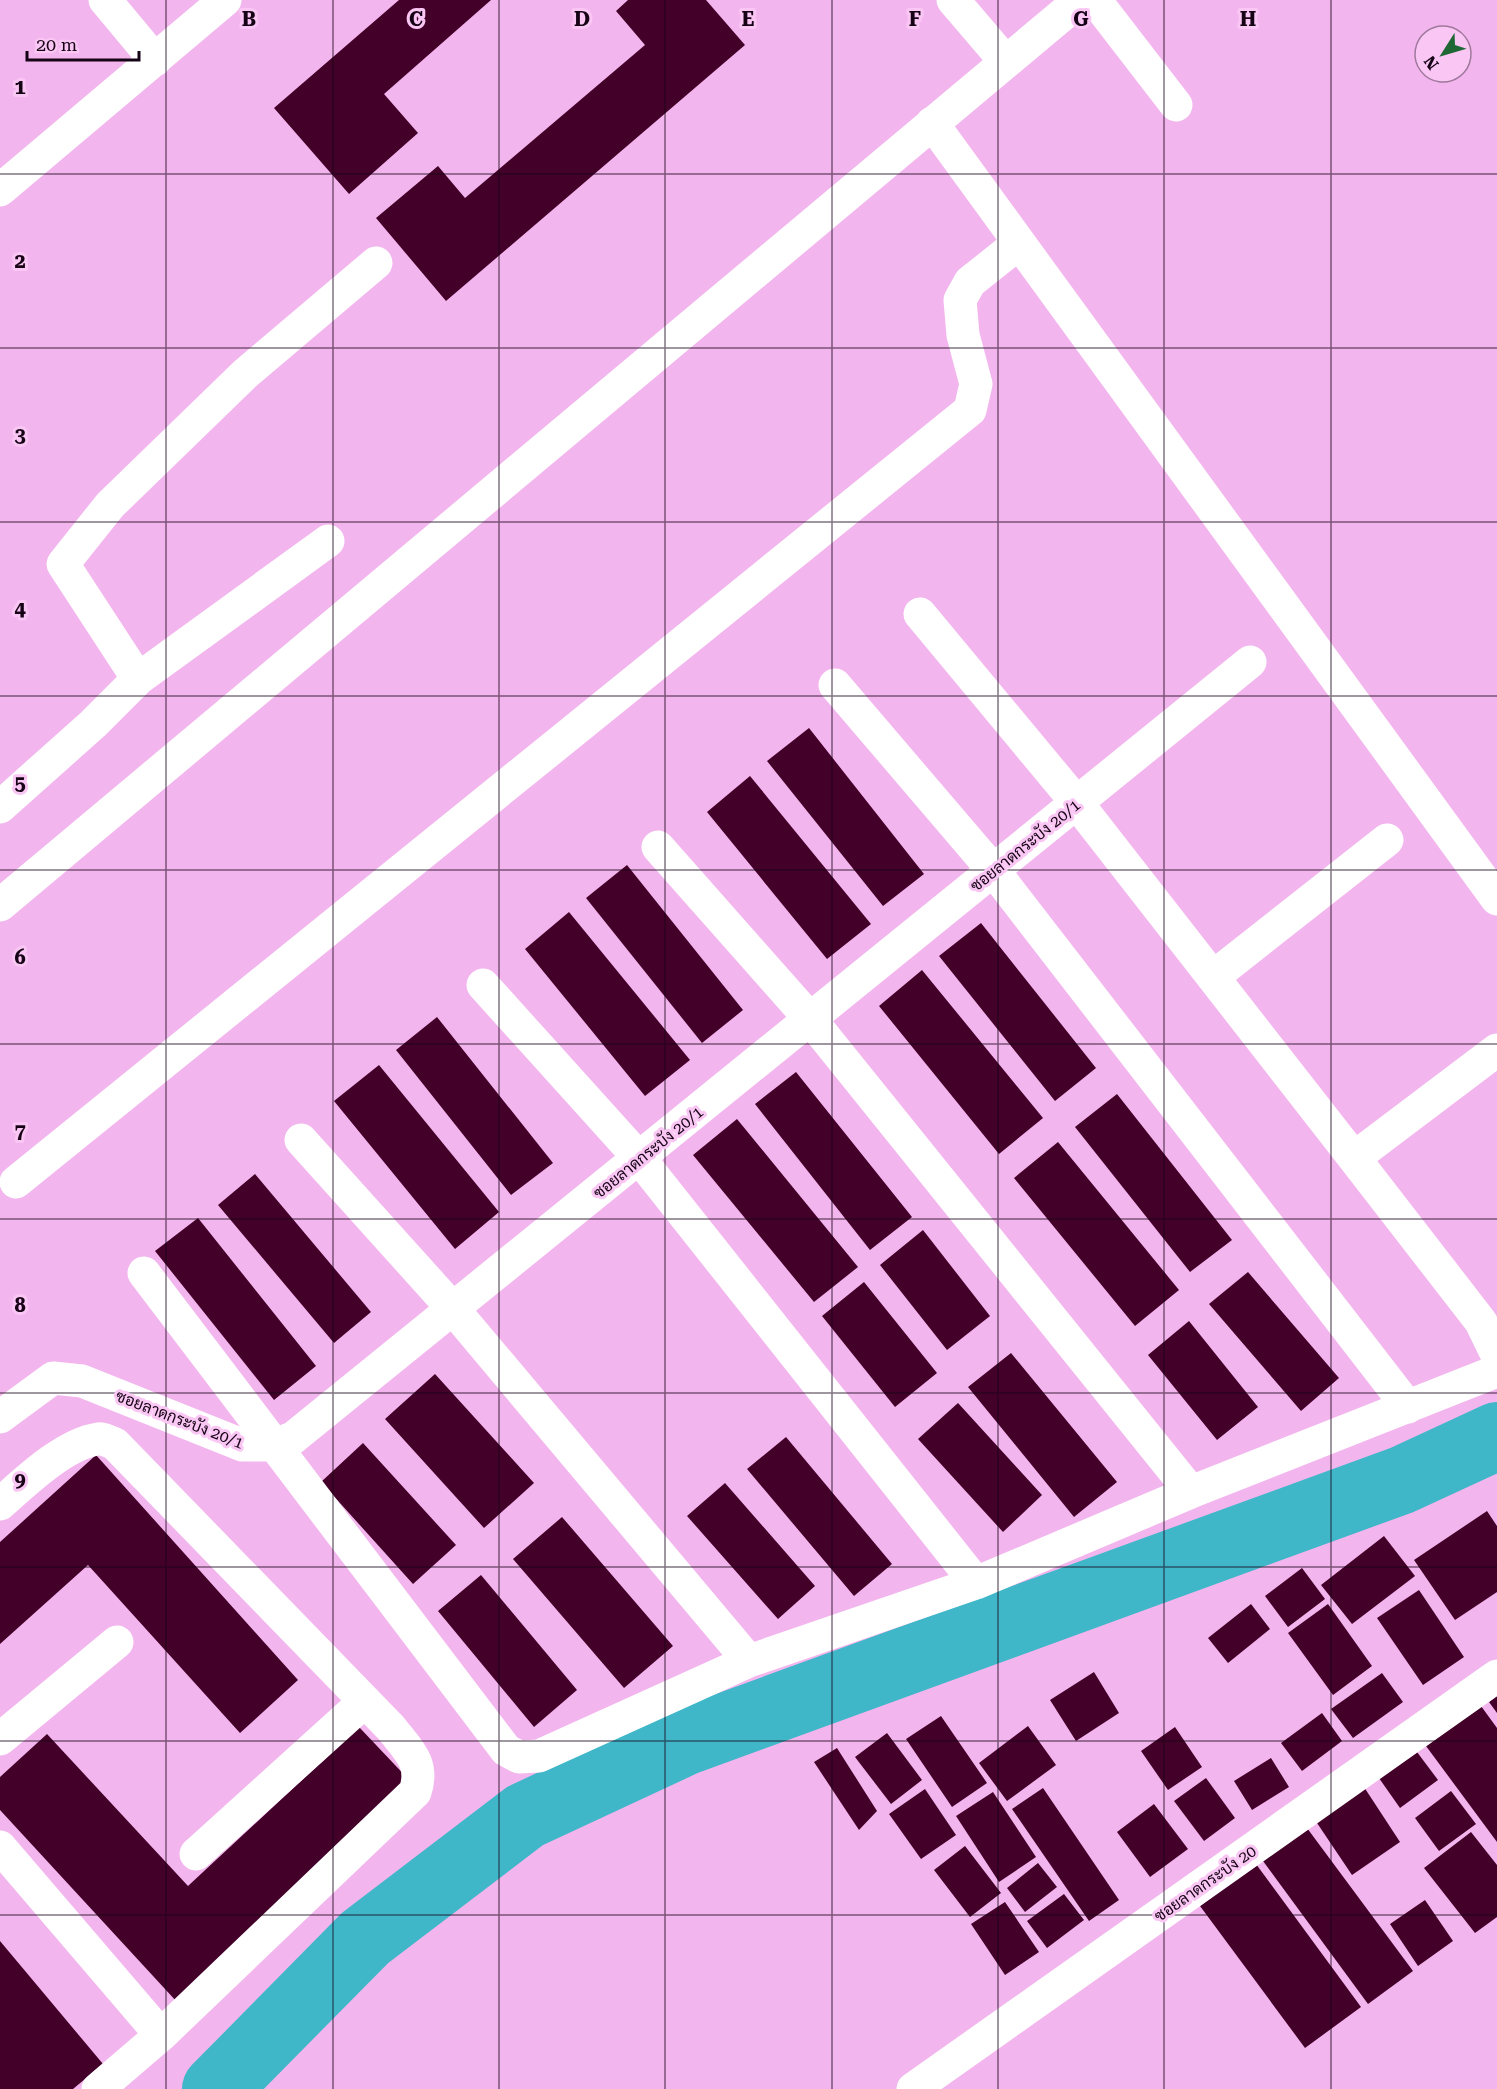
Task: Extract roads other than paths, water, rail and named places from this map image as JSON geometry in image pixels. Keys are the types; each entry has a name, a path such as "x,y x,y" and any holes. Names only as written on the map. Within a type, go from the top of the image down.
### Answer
{"street":[{"path":"105,0 155,60"},
{"path":"0,190 225,0"},
{"path":"953,0 1006,62"},
{"path":"0,904 1080,0"},
{"path":"1095,0 1176,105"},
{"path":"932,123 1497,899"},
{"path":"16,1182 970,410 976,384 963,335 960,300 970,282 1019,243"},
{"path":"138,679 63,564 110,505 245,374 376,263"},
{"path":"0,807 93,724 138,679 328,542"},
{"path":"920,614 1077,803 1354,1158 1481,1322 1497,1355"},
{"name":"ซอยลาดกระบัง 20/1","path":"0,1417 53,1378 82,1382 242,1444 275,1445 294,1438 1250,662"},
{"path":"835,685 993,870 1408,1407"},
{"path":"1213,977 1387,840"},
{"path":"658,847 811,1020 1191,1492"},
{"path":"483,985 640,1159 976,1583"},
{"path":"1354,1158 1497,1050"},
{"path":"301,1140 454,1310 749,1661"},
{"path":"144,1273 506,1750 519,1758 539,1756 749,1661 976,1583 1191,1492 1497,1371"},
{"path":"0,1504 40,1470 79,1445 100,1438 116,1444 392,1728 416,1761 420,1776 415,1792 161,2035 98,2089"},
{"path":"0,1739 117,1642"},
{"name":"ซอยลาดกระบัง 20","path":"913,2089 1497,1676"},
{"path":"196,1854 365,1701"},
{"path":"0,1846 161,2035"}],"waterway":[{"path":"216,2089 365,1938 525,1816 686,1741 1402,1480 1497,1436"}]}
